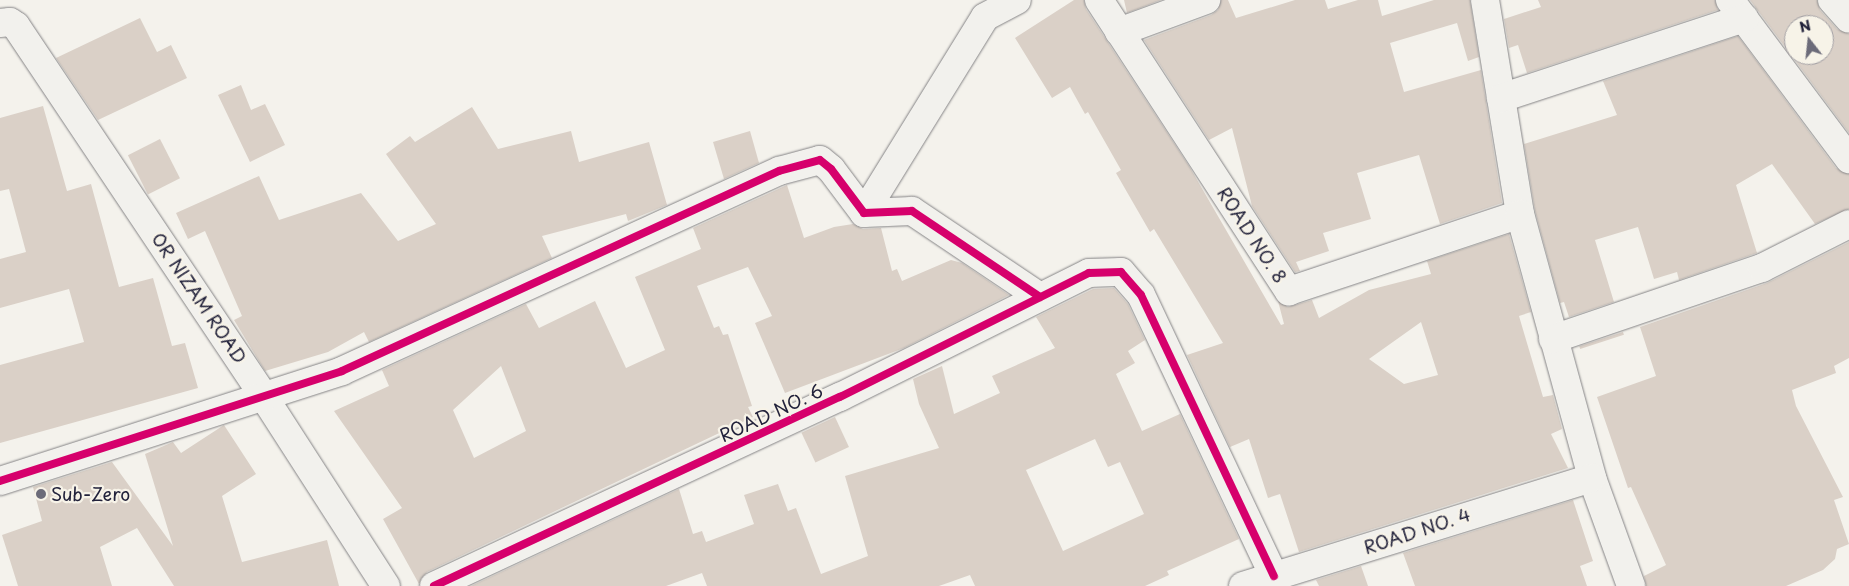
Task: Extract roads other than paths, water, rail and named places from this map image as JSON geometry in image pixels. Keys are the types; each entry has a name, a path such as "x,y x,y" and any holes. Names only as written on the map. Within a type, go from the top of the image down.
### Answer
{"street":[{"path":"864,213 985,17 1017,0"},
{"name":"ROAD NO. 8","path":"1098,0 1289,291 1520,214"},
{"path":"1119,32 1206,0"},
{"path":"1486,0 1520,214 1592,478 1631,586"},
{"path":"1832,0 1849,19"},
{"path":"1501,98 1737,9 1849,159"},
{"name":"OR NIZAM ROAD","path":"1,22 16,26 264,397 386,586"},
{"path":"0,481 342,372 778,171 820,160 831,169 864,213"},
{"path":"864,213 912,211 1040,297"},
{"path":"1553,339 1762,268 1849,224"},
{"name":"ROAD NO. 6","path":"434,586 814,409 1089,273 1121,272 1142,295 1274,576"},
{"name":"ROAD NO. 4","path":"1243,586 1592,478"}],"place":[{"name":"Sub-Zero","path":"41,494"}]}
